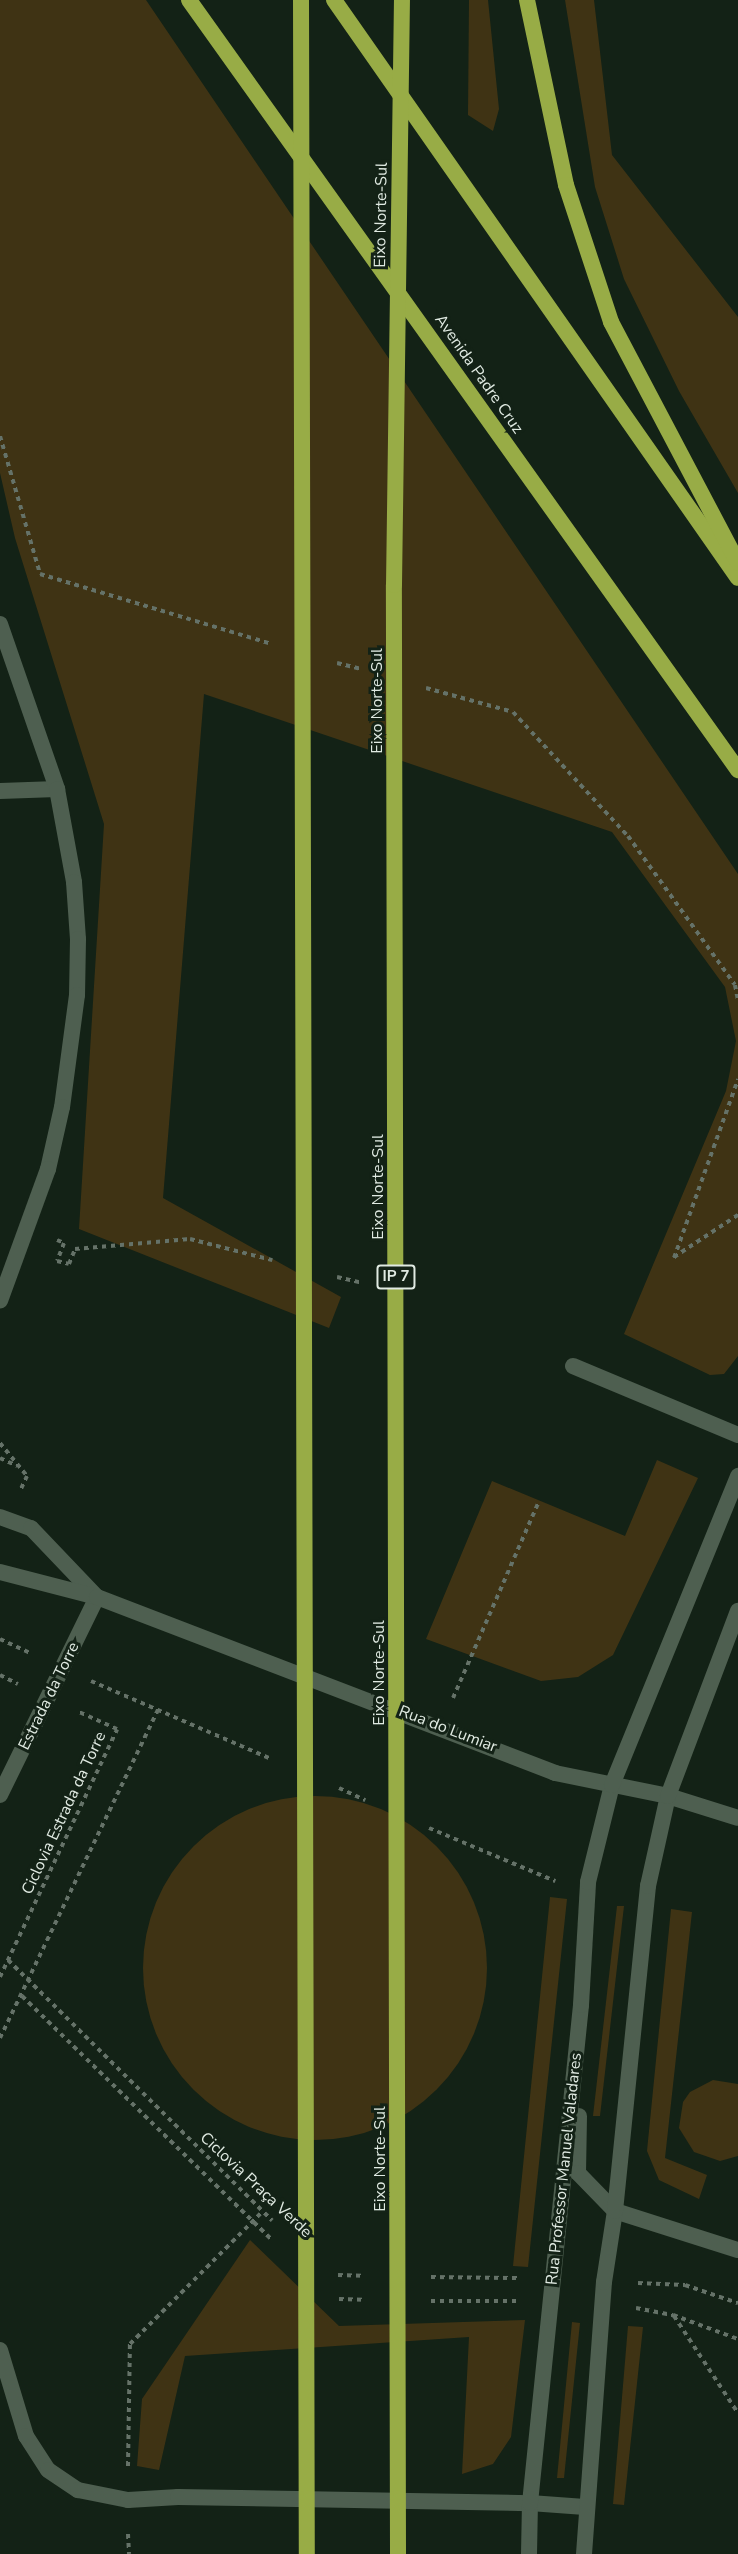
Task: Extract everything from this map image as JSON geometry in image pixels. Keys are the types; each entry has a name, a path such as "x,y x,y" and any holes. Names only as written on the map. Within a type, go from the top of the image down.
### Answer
{"highway":[{"name":"Avenida Padre Cruz","path":"189,0 738,770"},
{"path":"301,0 307,2554"},
{"path":"334,0 738,578"},
{"name":"Eixo Norte-Sul","path":"399,2554 394,585 402,0"},
{"path":"527,0 566,185 611,322 738,564"}],"street":[{"path":"0,624 57,789 78,939 71,1050 48,1169 0,1301"},
{"path":"0,791 57,789"},
{"path":"573,1366 738,1435"},
{"name":"Rua Professor Manuel Valadares","path":"529,2554 530,2503 581,2005 588,1882 612,1785 738,1476"},
{"path":"0,1517 31,1528 97,1597"},
{"name":"Rua do Lumiar","path":"0,1572 97,1597 441,1726 555,1773 668,1796 738,1818"},
{"name":"Estrada da Torre","path":"0,1795 97,1597"},
{"path":"584,2554 585,2506 602,2302 615,2211 648,1887 668,1796 738,1611"},
{"path":"581,2005 578,2173 615,2211 738,2250"},
{"path":"0,2350 26,2436 48,2470 78,2490 128,2500 178,2497 585,2506"}],"path":[{"path":"738,1079 736,1097 674,1258 738,1215"},
{"path":"64,1243 57,1261 69,1264 75,1249 190,1239 279,1262"},
{"path":"334,1276 368,1284"},
{"path":"0,1458 20,1468"},
{"path":"441,1726 539,1501"},
{"name":"Ciclovia Estrada da Torre","path":"0,1977 117,1729 48,1698"},
{"path":"0,2038 30,1981 158,1709"},
{"name":"Ciclovia Praça Verde","path":"8,1960 262,2212 280,2226"},
{"path":"22,1996 251,2222"},
{"path":"128,2500 130,2344 262,2212"},
{"path":"331,2269 340,2276 375,2276"},
{"path":"423,2277 552,2278"},
{"path":"604,2282 686,2285 738,2302"},
{"path":"602,2302 673,2315 738,2339"},
{"path":"673,2315 738,2413"}],"shaded area":[{"path":"0,0 146,0 738,874 738,1356 724,1374 710,1375 624,1334 726,1091 736,1041 725,987 612,832 204,694 163,1198 341,1297 329,1328 79,1229 104,824 15,538 0,473"},
{"path":"469,0 488,0 499,109 493,131 468,115"},
{"path":"565,0 594,0 612,155 738,317 738,493 679,391 624,279 595,187"},
{"path":"657,1460 698,1478 613,1655 578,1677 541,1681 426,1639 492,1481 625,1536"},
{"path":"315,1796 349,1799 381,1809 411,1825 437,1846 458,1872 474,1902 484,1934 487,1968 484,2002 474,2034 458,2064 437,2090 411,2111 381,2127 349,2137 315,2140 281,2137 249,2127 219,2111 193,2090 172,2064 156,2034 146,2002 143,1968 146,1934 156,1902 172,1872 193,1846 219,1825 249,1809 281,1799"},
{"path":"550,1897 567,1899 528,2267 513,2266"},
{"path":"617,1906 624,1906 600,2116 593,2116"},
{"path":"671,1909 692,1912 665,2158 707,2175 699,2199 659,2180 647,2151"},
{"path":"713,2080 738,2084 738,2156 720,2161 694,2152 679,2128 683,2102 690,2092"},
{"path":"250,2240 339,2326 525,2320 511,2437 493,2464 462,2474 469,2337 185,2356 159,2470 137,2466 142,2399"},
{"path":"572,2322 580,2323 564,2478 557,2478"},
{"path":"628,2326 643,2327 624,2505 613,2504"}]}
